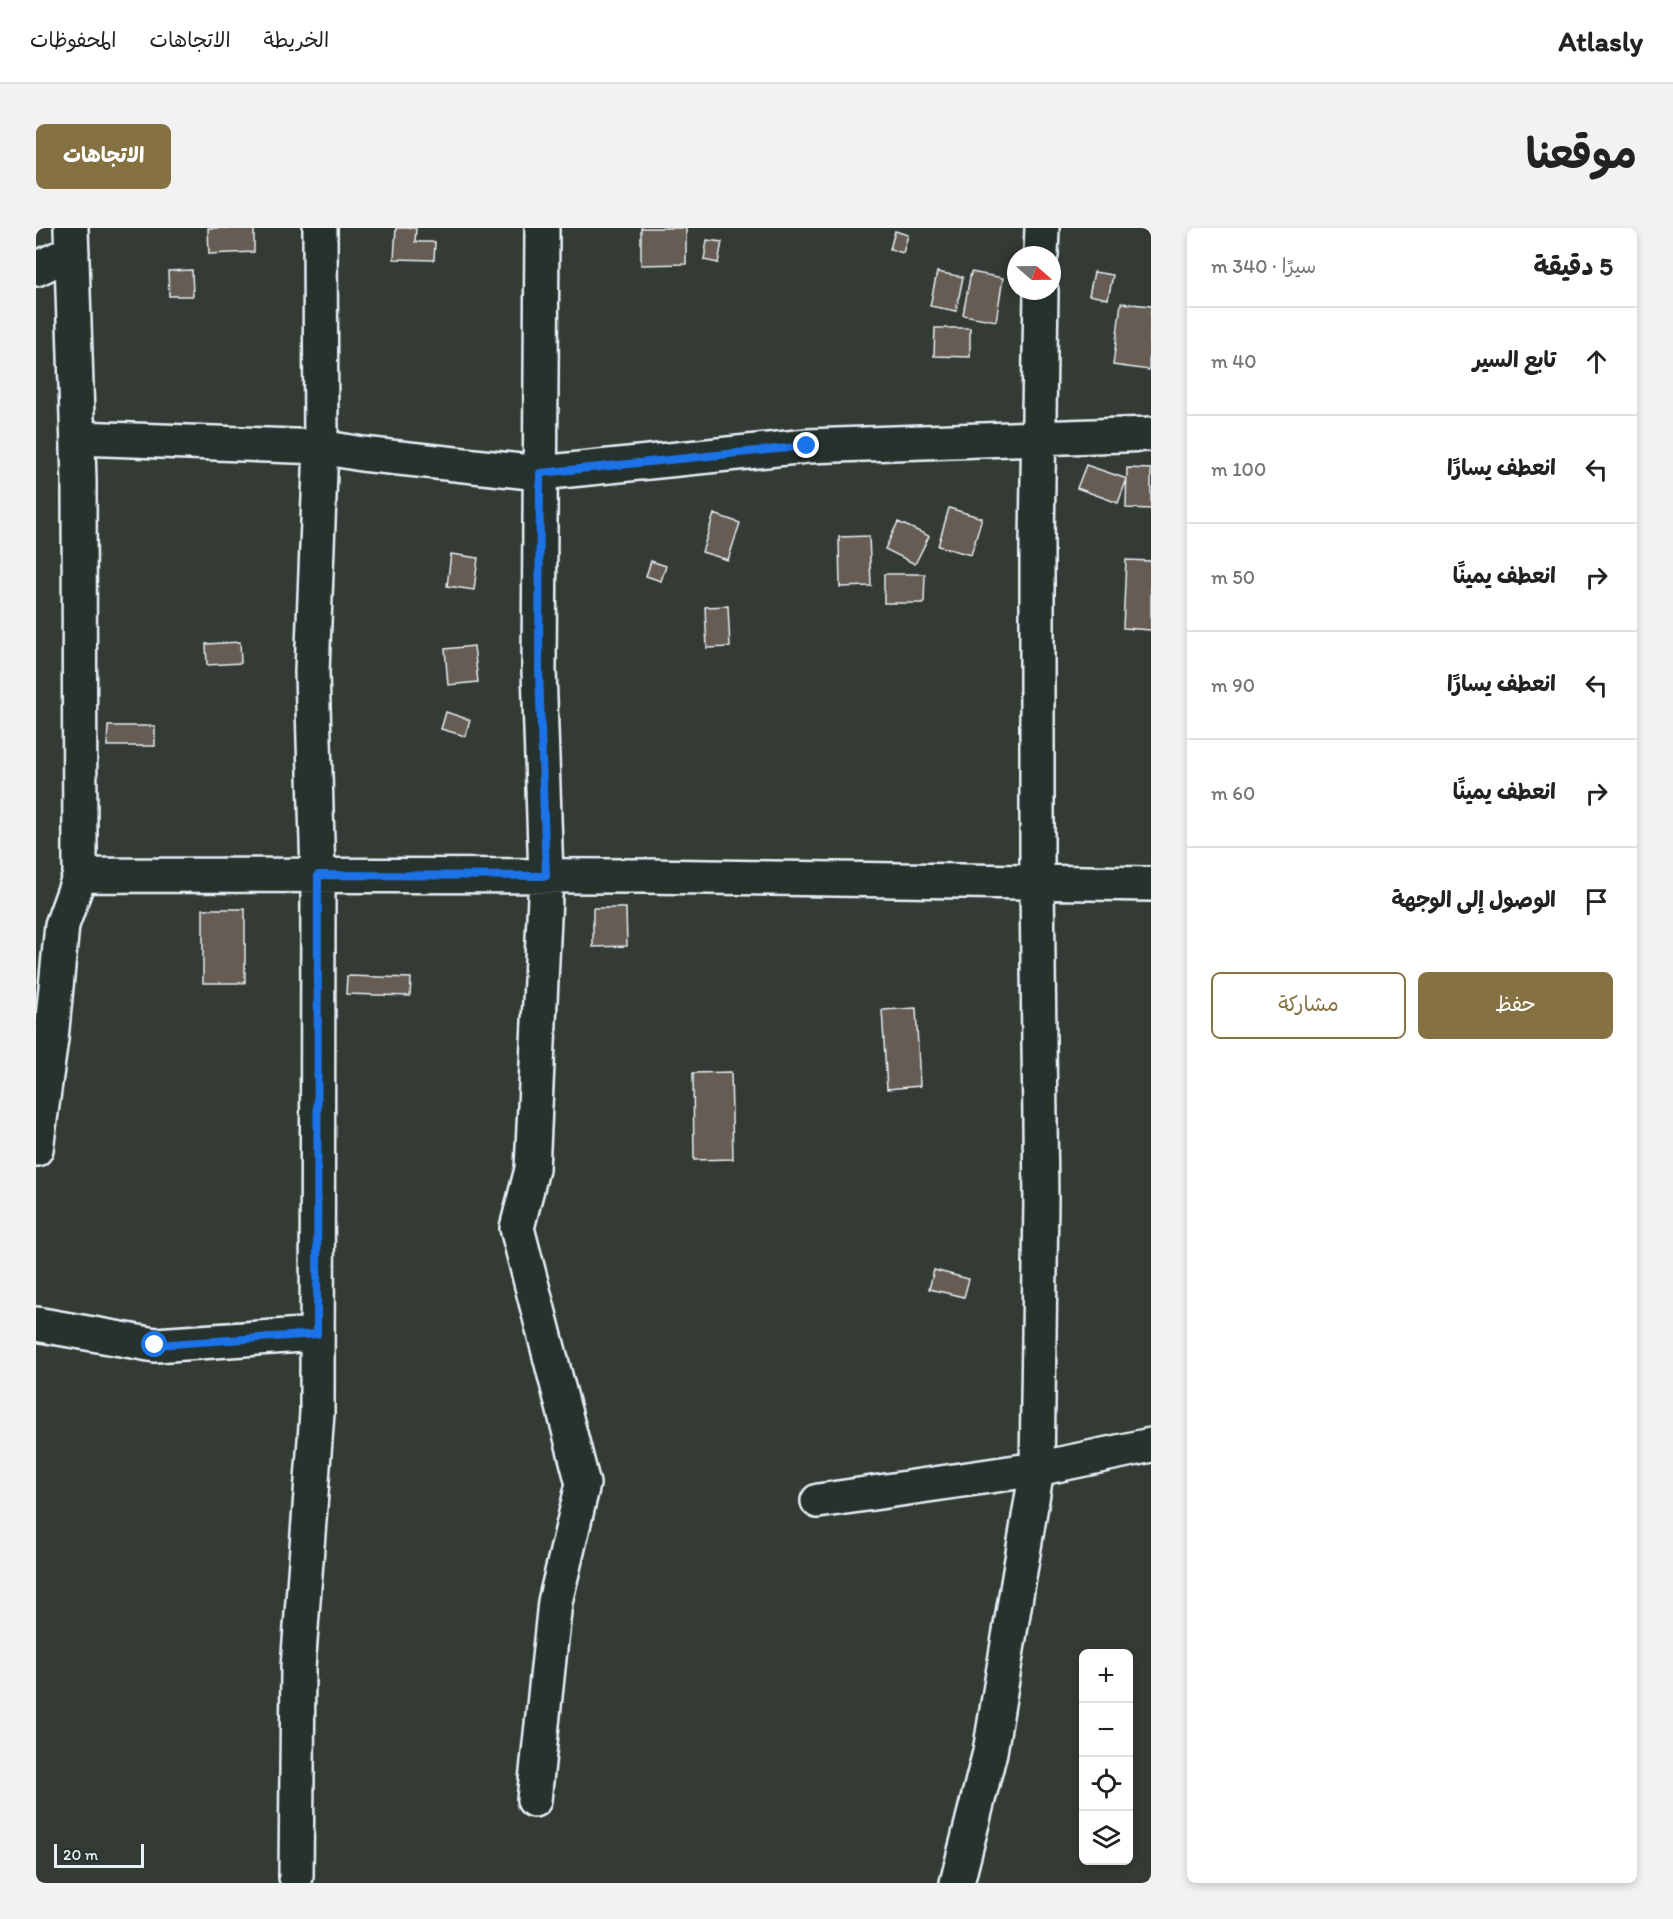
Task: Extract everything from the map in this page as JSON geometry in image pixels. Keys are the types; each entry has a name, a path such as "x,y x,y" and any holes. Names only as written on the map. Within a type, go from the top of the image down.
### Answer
{"street":[{"path":"296,1877 297,1668 317,1413 318,875 312,672 321,447 320,228"},
{"path":"534,1800 555,1602 583,1484 517,1228 532,1169 546,876 539,670 542,228"},
{"path":"1041,246 1042,228"},
{"path":"36,269 71,240"},
{"path":"36,1149 51,1039 62,925 80,875 78,438 71,240"},
{"path":"968,1878 1037,1469 1041,1200 1037,883 1038,437 1041,300"},
{"path":"78,438 321,447 362,454 540,473 807,446 1151,434"},
{"path":"80,875 546,876 1151,884"},
{"path":"36,1324 155,1345 317,1334"},
{"path":"818,1501 1037,1469 1151,1445"}],"building":[{"path":"208,228 254,228 254,252 209,254"},
{"path":"396,228 416,228 415,242 435,242 434,260 394,259"},
{"path":"641,228 686,228 686,264 641,265"},
{"path":"895,231 908,235 903,253 890,249"},
{"path":"707,240 722,242 718,263 704,260"},
{"path":"192,270 193,296 169,296 168,271"},
{"path":"937,272 963,277 956,311 930,306"},
{"path":"971,272 1003,278 996,321 963,315"},
{"path":"1094,272 1113,275 1108,299 1089,295"},
{"path":"1121,303 1151,306 1149,370 1113,365"},
{"path":"935,328 970,328 970,357 934,356"},
{"path":"1086,465 1127,479 1118,503 1077,488"},
{"path":"1127,468 1151,469 1151,509 1126,508"},
{"path":"949,508 982,518 971,555 938,546"},
{"path":"714,514 740,523 728,560 702,552"},
{"path":"898,522 929,536 915,564 885,549"},
{"path":"869,536 871,586 840,587 839,537"},
{"path":"451,554 478,558 474,590 447,586"},
{"path":"1126,560 1151,561 1151,630 1123,628"},
{"path":"651,561 666,566 661,581 646,576"},
{"path":"884,574 925,574 924,603 884,603"},
{"path":"728,606 730,647 707,648 705,607"},
{"path":"240,642 241,663 207,665 206,644"},
{"path":"474,646 478,682 448,685 445,649"},
{"path":"446,712 470,720 465,736 441,729"},
{"path":"108,726 155,726 155,746 107,746"},
{"path":"593,908 626,908 627,946 593,947"},
{"path":"203,909 245,909 245,983 203,983"},
{"path":"347,976 411,978 410,996 346,994"},
{"path":"916,1008 920,1086 887,1089 882,1010"},
{"path":"731,1072 733,1159 694,1160 693,1073"},
{"path":"934,1270 969,1279 964,1297 929,1289"}],"route":[{"path":"155,1345 317,1334 318,875 546,876 539,670 540,473 807,446"}]}
